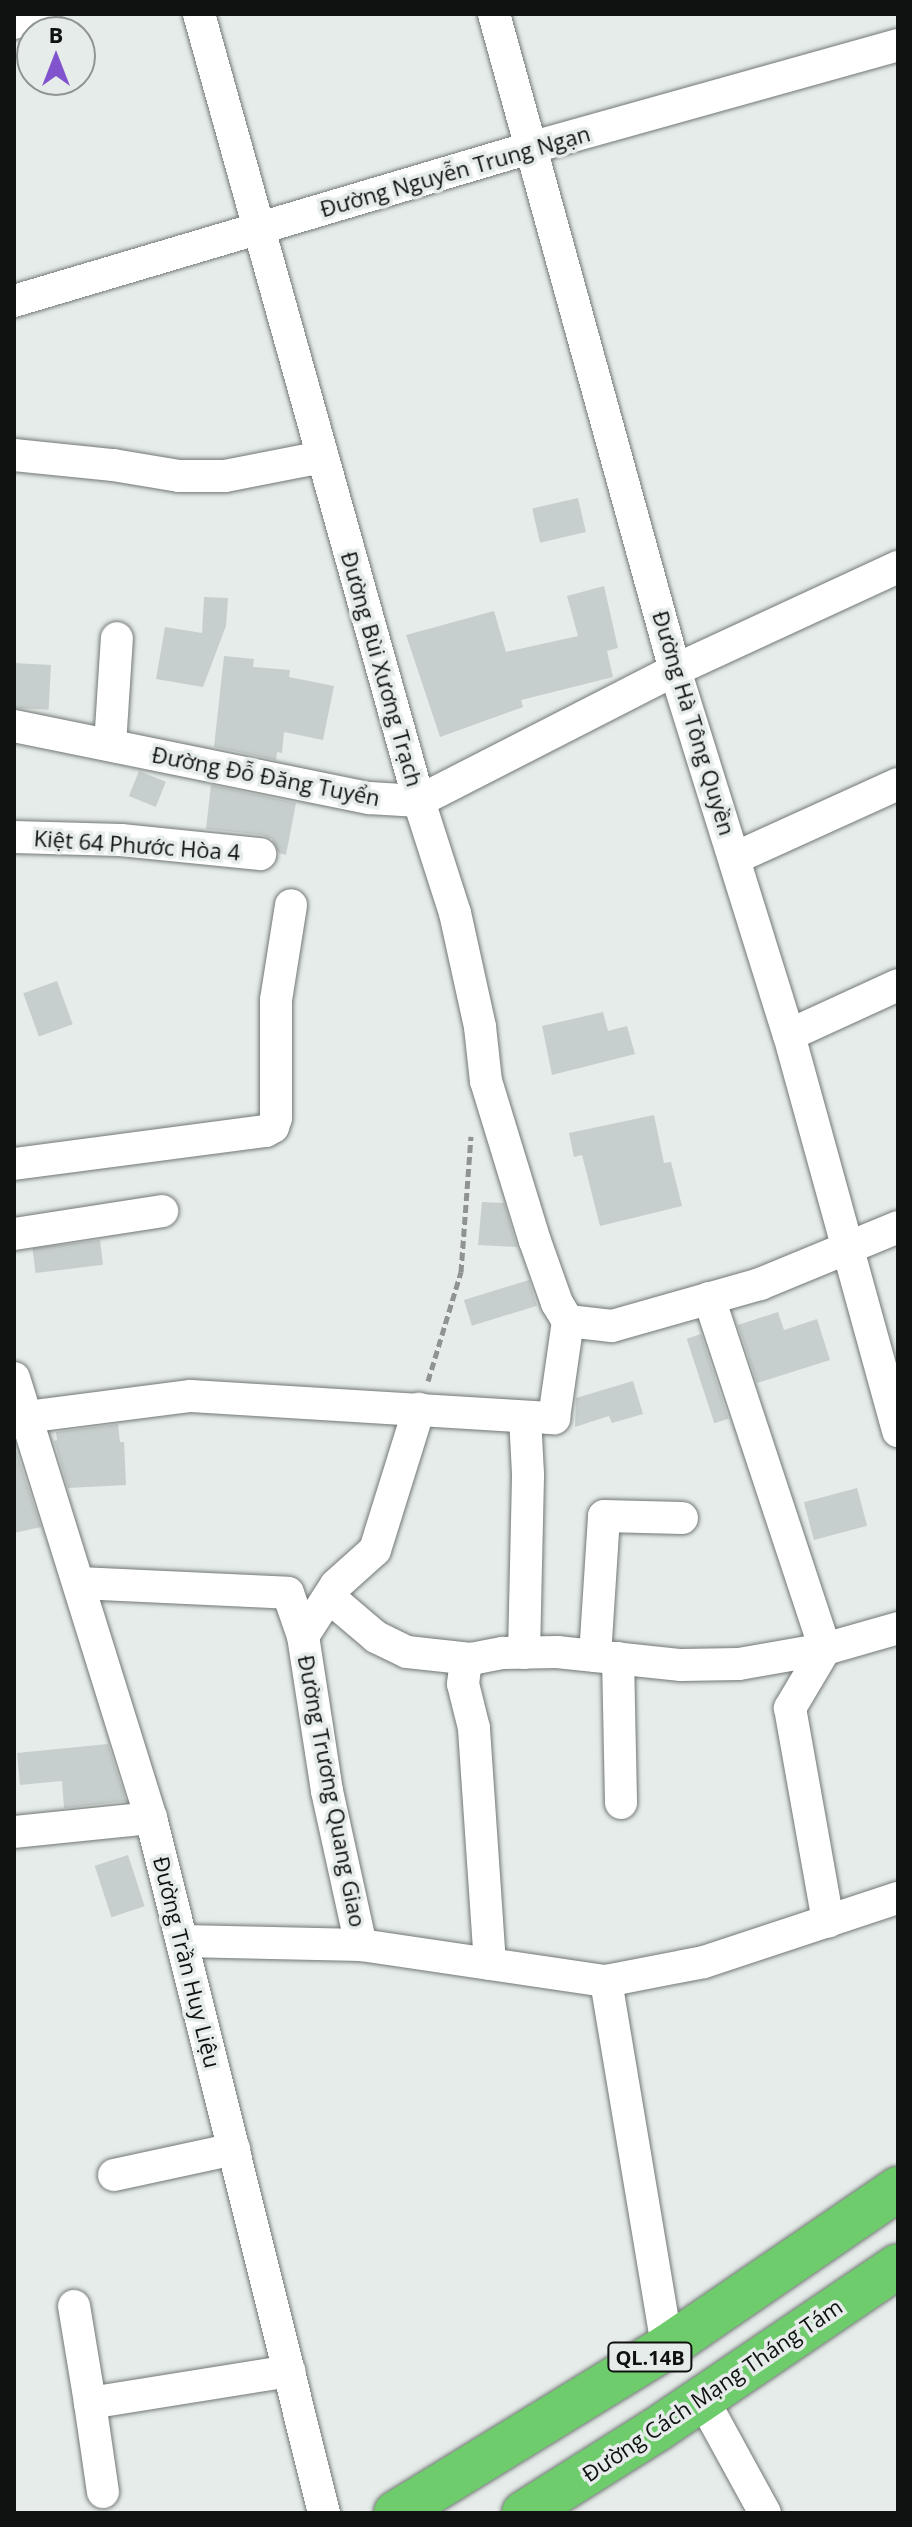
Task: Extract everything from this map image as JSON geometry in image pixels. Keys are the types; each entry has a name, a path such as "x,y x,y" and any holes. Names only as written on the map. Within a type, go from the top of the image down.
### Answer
{"highway":[{"name":"QL.14B","path":"396,2513 667,2347 898,2189"},
{"name":"Đường Cách Mạng Tháng Tám","path":"524,2513 898,2266"}],"street":[{"path":"14,23 44,14"},
{"name":"Đường Bùi Xương Trạch","path":"199,14 419,801 455,913 480,1027 486,1081 535,1241 557,1303 568,1321"},
{"name":"Đường Hà Tông Quyền","path":"494,14 675,670 789,1035 845,1249 898,1431"},
{"name":"Đường Nguyễn Trung Ngạn","path":"14,301 533,147 898,45"},
{"path":"14,455 113,465 179,476 225,476 322,457"},
{"path":"419,801 675,670 898,567"},
{"path":"110,745 117,638"},
{"name":"Đường Đỗ Đăng Tuyển","path":"14,726 369,798 419,801"},
{"path":"735,858 898,784"},
{"name":"Kiệt 64 Phước Hòa 4","path":"14,837 121,840 260,854"},
{"path":"14,1164 266,1131 273,1127 278,984 291,905"},
{"path":"789,1035 898,985"},
{"path":"14,1234 162,1211"},
{"path":"26,1417 191,1396 554,1418 568,1321 612,1326 760,1284 898,1227"},
{"path":"709,1298 825,1649 790,1708 828,1922"},
{"name":"Đường Trần Huy Liệu","path":"14,1378 151,1818 324,2513"},
{"path":"303,1636 329,1597 375,1550 419,1409"},
{"path":"524,1653 528,1474 525,1417"},
{"path":"621,1803 607,1657 604,1516 682,1518"},
{"name":"Đường Trương Quang Giao","path":"79,1583 288,1593 303,1636 327,1791 361,1945"},
{"path":"329,1597 376,1637 407,1652 471,1659 524,1653 681,1665 739,1664 825,1649 898,1628"},
{"path":"471,1659 465,1668 463,1684 474,1728 490,1964"},
{"path":"14,1832 151,1818"},
{"path":"183,1941 361,1945 606,1981 704,1962 898,1898"},
{"path":"606,1981 667,2347"},
{"path":"114,2175 234,2149"},
{"path":"74,2306 103,2492"},
{"path":"90,2403 289,2371"},
{"path":"702,2398 765,2513"}],"path":[{"path":"419,1409 461,1272 471,1129 486,1081"}],"building":[{"path":"578,498 586,532 540,543 532,509"},
{"path":"604,586 618,648 607,651 613,677 521,700 523,707 440,737 406,635 494,611 506,652 578,636 567,596"},
{"path":"204,597 228,598 226,626 203,687 156,679 165,627 202,633"},
{"path":"224,656 254,659 253,667 290,670 289,677 334,686 323,740 284,732 282,753 277,752 276,760 214,747"},
{"path":"14,663 51,665 49,710 14,708"},
{"path":"139,771 166,782 156,807 129,796"},
{"path":"211,785 296,803 286,855 279,853 272,839 263,835 206,829"},
{"path":"57,981 73,1024 39,1037 23,993"},
{"path":"603,1012 608,1031 627,1026 635,1054 552,1075 542,1026"},
{"path":"654,1115 664,1163 671,1162 682,1206 600,1226 582,1155 574,1157 569,1133"},
{"path":"482,1202 504,1203 517,1247 478,1245"},
{"path":"100,1240 103,1265 36,1273 33,1248"},
{"path":"529,1280 537,1306 472,1326 464,1300"},
{"path":"778,1312 784,1330 817,1319 830,1360 757,1383 738,1325"},
{"path":"701,1334 729,1419 714,1423 687,1339"},
{"path":"633,1381 643,1414 612,1423 609,1416 575,1427 576,1398"},
{"path":"118,1424 120,1442 124,1442 126,1485 68,1488 54,1441 57,1440 56,1432"},
{"path":"14,1444 41,1527 14,1533"},
{"path":"857,1488 867,1526 814,1540 804,1502"},
{"path":"108,1744 126,1801 64,1808 62,1781 20,1785 17,1753"},
{"path":"128,1855 145,1906 111,1917 95,1866"}]}
